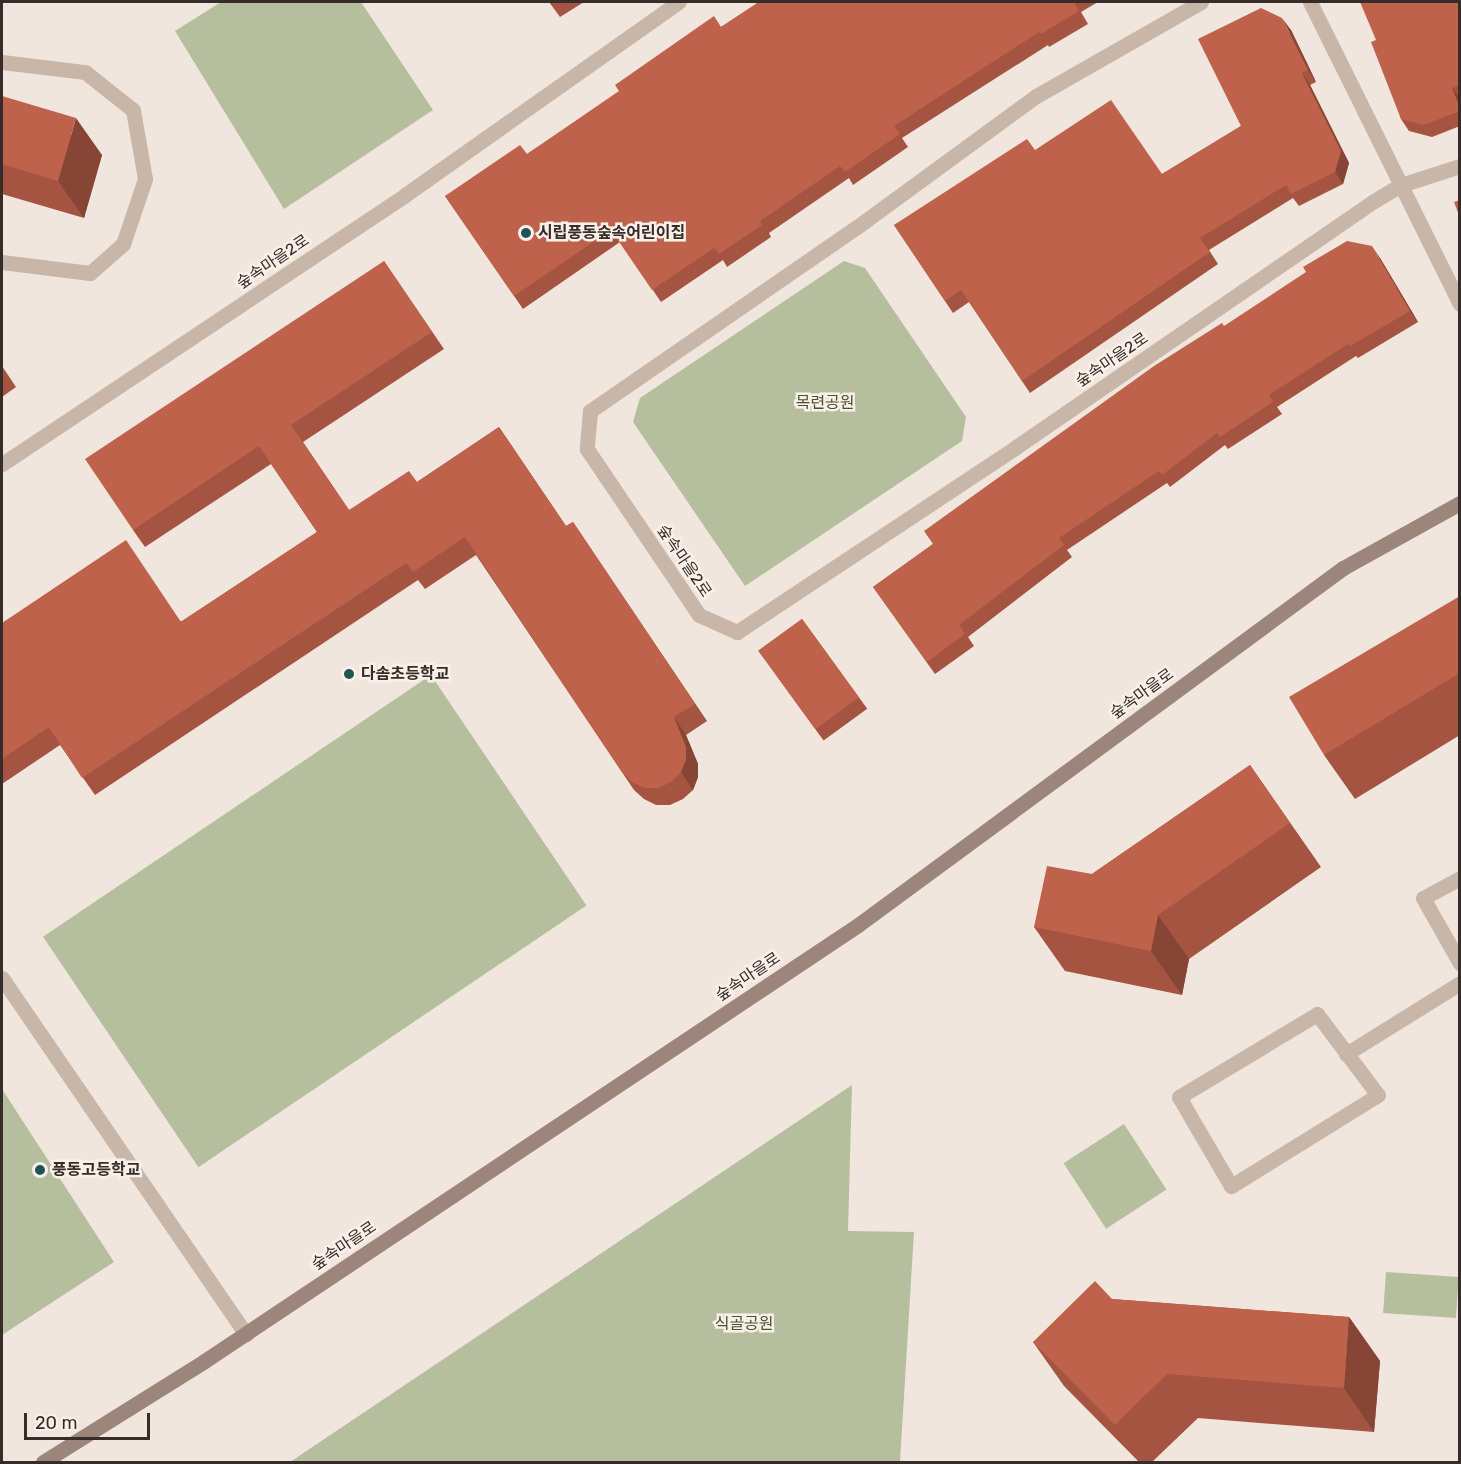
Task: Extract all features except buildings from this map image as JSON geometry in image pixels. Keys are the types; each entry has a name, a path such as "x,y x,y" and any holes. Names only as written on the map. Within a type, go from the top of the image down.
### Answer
{"main road":[{"name":"숲속마을로","path":"43,1462 246,1334 858,925 1343,568 1460,503"}],"street":[{"name":"숲속마을2로","path":"2,464 405,195 679,2"},
{"name":"숲속마을2로","path":"1201,2 1036,96 864,222 590,411 587,449 699,615 737,632 1017,447 1401,185 1460,166"},
{"path":"1310,2 1460,304"},
{"path":"2,62 85,72 133,110 145,179 123,244 90,273 2,262"},
{"path":"1460,878 1423,898 1460,963"},
{"path":"2,978 246,1334"},
{"path":"1346,1054 1460,983"},
{"path":"1317,1014 1346,1054 1378,1095 1231,1186 1179,1097 1317,1014"}],"green space":[{"path":"221,2 361,2 433,110 284,209 175,31"},
{"name":"목련공원","path":"844,261 865,268 966,417 962,441 745,586 633,422 640,398"},
{"path":"431,675 586,905 198,1167 43,937"},
{"name":"식골공원","path":"852,1085 848,1231 914,1232 900,1462 290,1462"},
{"path":"2,1089 114,1262 2,1335"},
{"path":"1124,1124 1166,1189 1106,1229 1064,1163"},
{"path":"1386,1272 1459,1277 1456,1318 1383,1313"}],"place":[{"name":"시립풍동숲속어린이집","path":"526,233"},
{"name":"다솜초등학교","path":"349,674"},
{"name":"풍동고등학교","path":"40,1170"}]}
